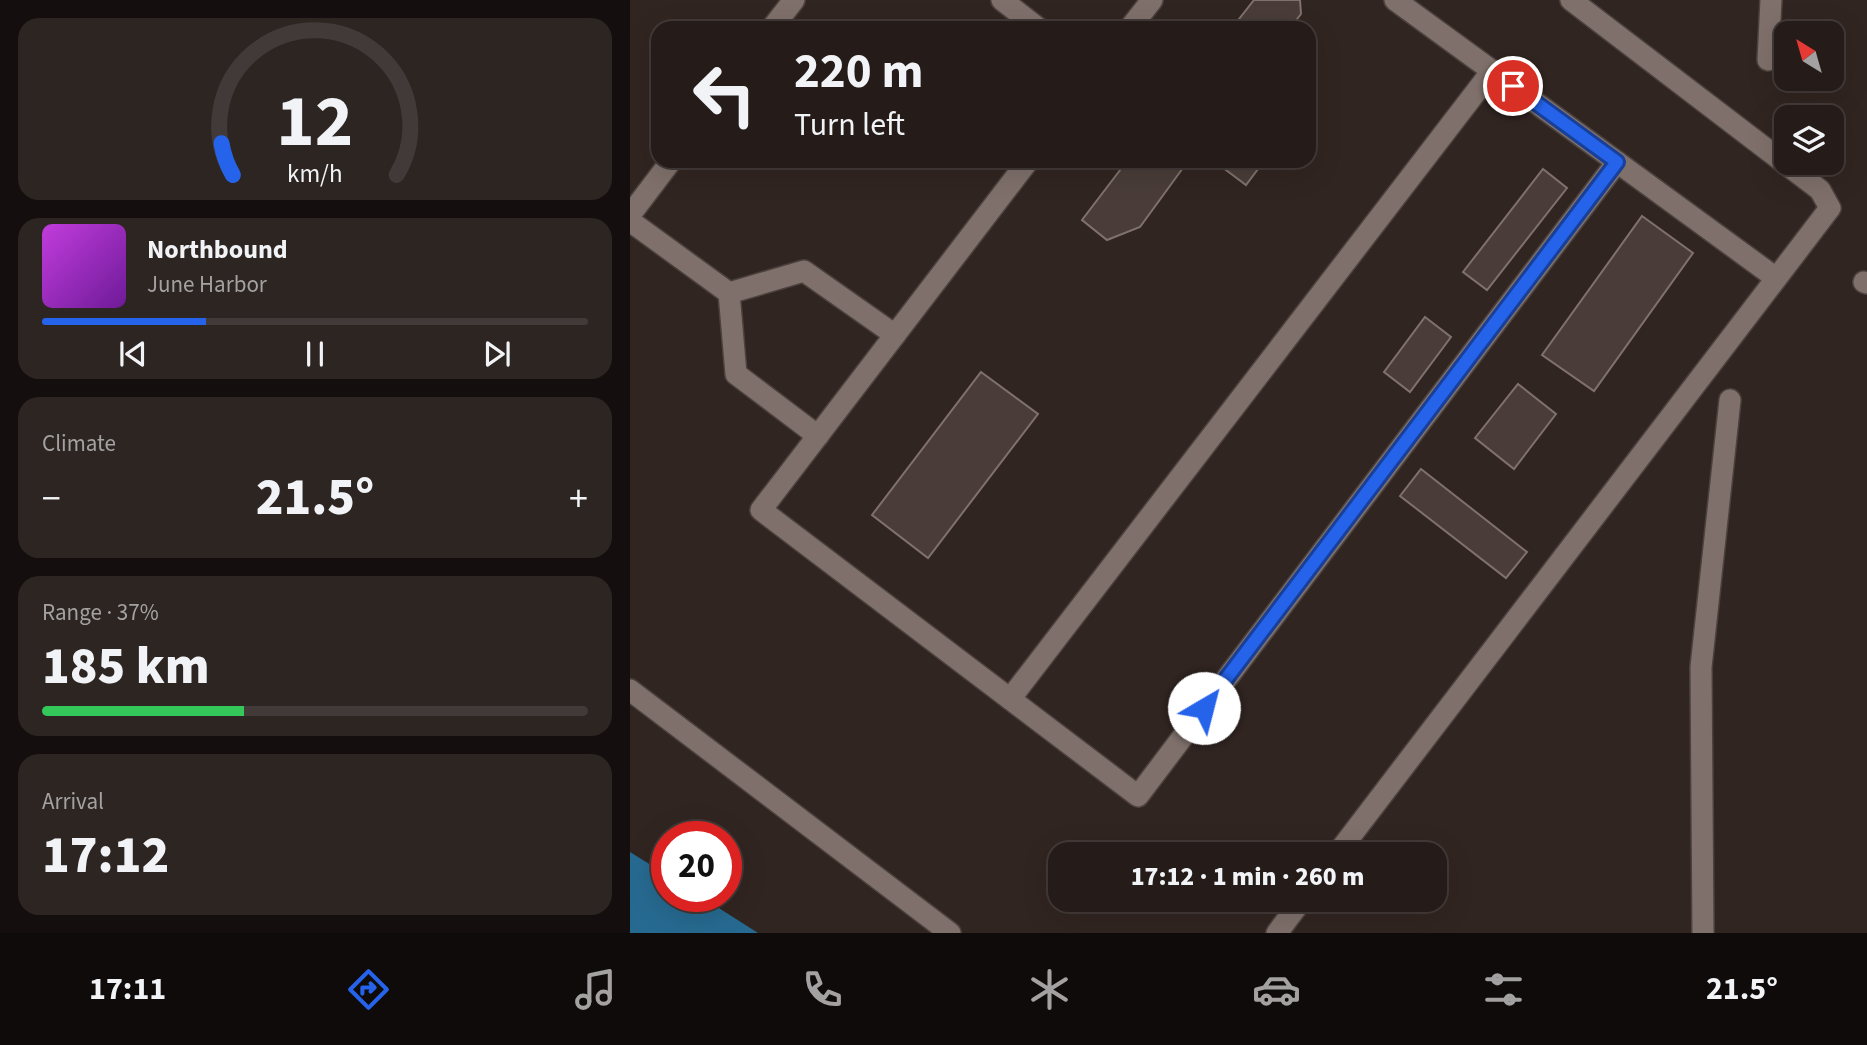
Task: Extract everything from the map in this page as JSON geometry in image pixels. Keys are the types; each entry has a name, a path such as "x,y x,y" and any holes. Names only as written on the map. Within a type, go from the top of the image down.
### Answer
{"street":[{"path":"778,21 794,0"},
{"path":"1002,0 1029,21"},
{"path":"1395,0 1776,278"},
{"path":"1346,842 1830,208 1820,190 1571,0"},
{"path":"1768,60 1771,0"},
{"path":"1010,699 1492,71"},
{"path":"1023,168 761,510 1138,796 1617,162"},
{"path":"630,215 666,168"},
{"path":"630,221 729,293 736,374 818,436"},
{"path":"729,293 804,271 895,335"},
{"path":"1703,933 1701,667 1730,400"},
{"path":"630,690 950,933"},
{"path":"1277,933 1293,912"}],"water":[{"path":"630,852 651,865 651,912 725,912 758,933 630,933"}],"building":[{"path":"1254,0 1300,0 1301,14 1296,21 1238,21"},
{"path":"1122,168 1183,168 1140,227 1107,240 1082,220"},
{"path":"1223,168 1259,168 1246,185"},
{"path":"1543,169 1567,188 1487,290 1463,272"},
{"path":"1642,216 1693,253 1594,391 1542,355"},
{"path":"1425,317 1451,337 1410,392 1384,372"},
{"path":"981,372 1038,414 928,558 872,515"},
{"path":"1518,384 1556,414 1514,469 1475,438"},
{"path":"1421,469 1527,552 1506,578 1400,496"}],"route":[{"path":"1204,708 1617,162 1513,86"}]}
